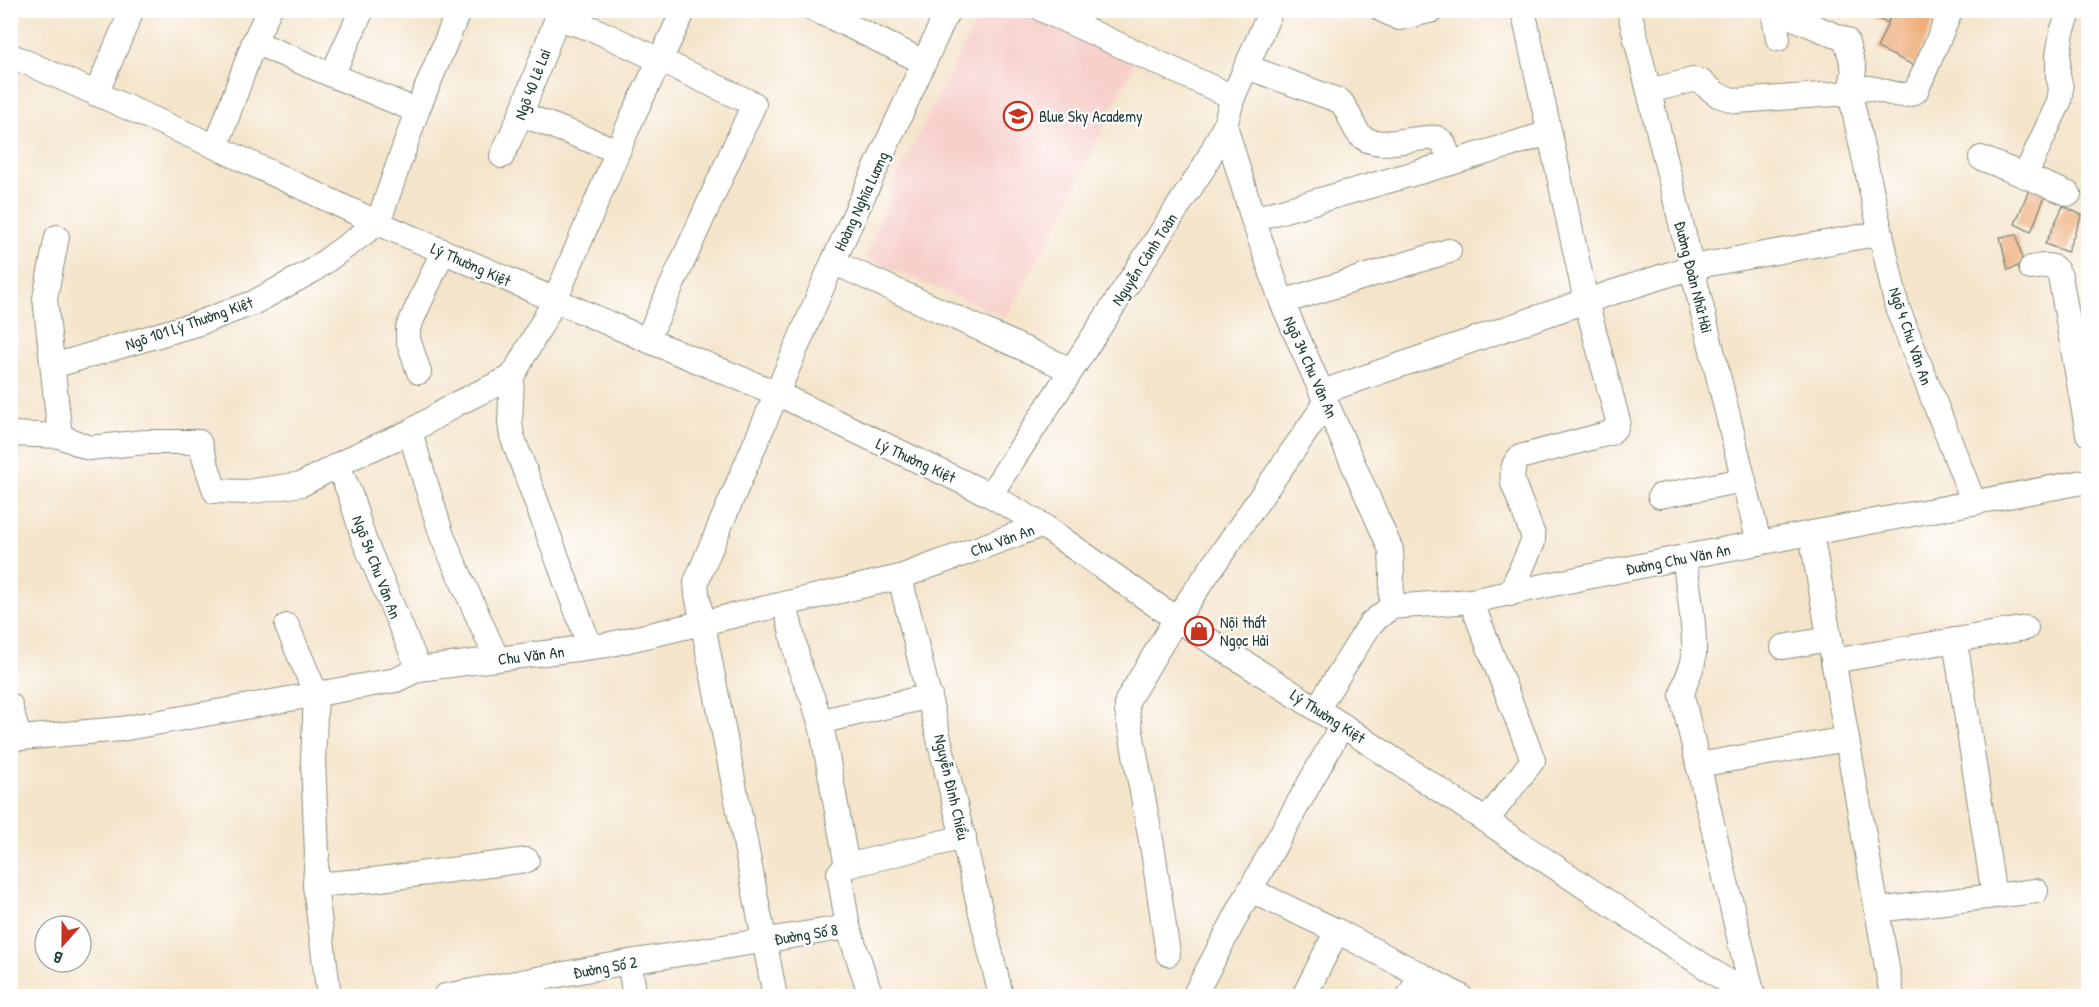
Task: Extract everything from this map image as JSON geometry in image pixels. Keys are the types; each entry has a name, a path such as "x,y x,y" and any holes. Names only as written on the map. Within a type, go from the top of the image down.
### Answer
{"street":[{"path":"96,94 132,10"},
{"path":"216,147 254,42 269,10"},
{"path":"332,75 362,10"},
{"path":"378,223 417,111 459,10"},
{"path":"590,647 512,436 510,423 512,377 555,300 618,151 684,10"},
{"name":"Hoàng Nghĩa Lương","path":"775,996 696,594 696,582 833,262 948,10"},
{"path":"1043,10 1233,98"},
{"name":"Nguyễn Cảnh Toàn","path":"990,495 1204,167 1225,125 1233,98 1271,10"},
{"path":"1382,10 1399,18 1433,10"},
{"path":"1510,594 1533,542 1533,535 1513,483 1515,461 1520,457 1610,433 1617,424 1586,301 1523,10"},
{"name":"Đường Đoàn Nhữ Hài","path":"1629,10 1759,543"},
{"path":"1774,10 1778,39"},
{"name":"Ngõ 4 Chu Văn An","path":"1774,10 1846,40 1854,69 1850,93 1897,307 1974,503"},
{"path":"1649,91 1693,80 1700,81 1718,95 1736,101 1850,93 1867,88 1899,94 1913,94 1951,10"},
{"path":"2025,176 2060,102 2058,56 2062,32 2070,10"},
{"path":"826,13 924,62"},
{"path":"558,14 754,105 646,340"},
{"name":"Ngõ 40 Lê Lai","path":"502,156 521,114 558,14"},
{"path":"254,42 417,111"},
{"name":"Lý Thường Kiệt","path":"10,55 216,147 378,223 646,340 776,393 990,495 1042,525 1176,619 1342,725 1751,996"},
{"path":"1247,67 1340,100 1356,131 1363,138 1374,142 1437,138 1443,142 1451,163"},
{"path":"521,114 618,151"},
{"name":"Ngõ 34 Chu Văn An","path":"1225,125 1253,219 1282,302 1391,550 1391,607"},
{"path":"1253,219 1549,133"},
{"path":"1981,158 2069,194"},
{"name":"Ngõ 101 Lý Thường Kiệt","path":"52,366 199,323 253,303 312,270 378,223"},
{"path":"1168,954 1153,851 1127,711 1130,694 1176,619 1324,397 1586,301 1692,267 1881,233"},
{"path":"57,237 45,298 60,436"},
{"path":"419,372 409,345 408,327 443,251"},
{"path":"1282,302 1449,251"},
{"path":"833,262 1071,370"},
{"path":"2031,268 2048,265 2057,270 2060,276 2088,434"},
{"path":"10,434 60,436 89,448 145,442 199,442 215,491 247,492 302,484 410,432 456,404 512,377"},
{"path":"410,432 442,536 497,659"},
{"name":"Ngõ 54 Chu Văn An","path":"338,465 351,497 364,540 418,669"},
{"path":"1660,496 1744,480"},
{"name":"Đường Chu Văn An","path":"1391,607 1471,601 1510,594 1684,557 2088,481"},
{"name":"Chu Văn An","path":"15,738 121,729 396,680 418,669 607,645 900,577 1042,525"},
{"path":"1811,533 1892,996"},
{"path":"1684,557 1693,634 1692,667 1685,680 1682,696 1751,996"},
{"name":"Nguyễn Đình Chiểu","path":"900,577 1001,996"},
{"path":"1471,601 1533,760 1486,821"},
{"path":"785,604 800,668 822,729 847,866"},
{"path":"1317,709 1371,623 1391,607"},
{"path":"287,626 316,694 314,761 317,853 315,885 329,996"},
{"path":"1783,647 1832,650 1955,640 2026,628"},
{"path":"1955,640 1994,896"},
{"path":"822,729 827,720 930,696"},
{"path":"10,705 15,738"},
{"path":"1194,996 1342,725"},
{"path":"1698,765 1847,739"},
{"path":"871,996 848,927 839,873 847,866 964,837"},
{"path":"315,885 374,880 527,860"},
{"path":"1250,890 1337,931 1460,996"},
{"path":"1877,910 2036,891"},
{"name":"Đường Số 8","path":"765,941 848,927"},
{"path":"1304,996 1337,931"},
{"name":"Đường Số 2","path":"445,996 629,962 765,941"},
{"path":"629,962 635,996"},
{"path":"1409,996 1421,975"}],"shaded area":[{"name":"Blue Sky Academy","path":"982,11 1022,11 1135,61 1056,227 1006,317 866,258 899,172"}],"building":[{"path":"1856,10 1891,10 1888,23"},
{"path":"1893,10 1938,10 1915,66 1877,48"},
{"path":"2030,187 2046,194 2031,232 2015,224"},
{"path":"2063,206 2082,215 2067,252 2045,244"},
{"path":"2017,235 2023,264 2008,270 2000,237"}],"place":[{"name":"Blue Sky Academy","path":"1018,116"},
{"name":"Nội thất Ngọc Hải","path":"1199,631"}]}
